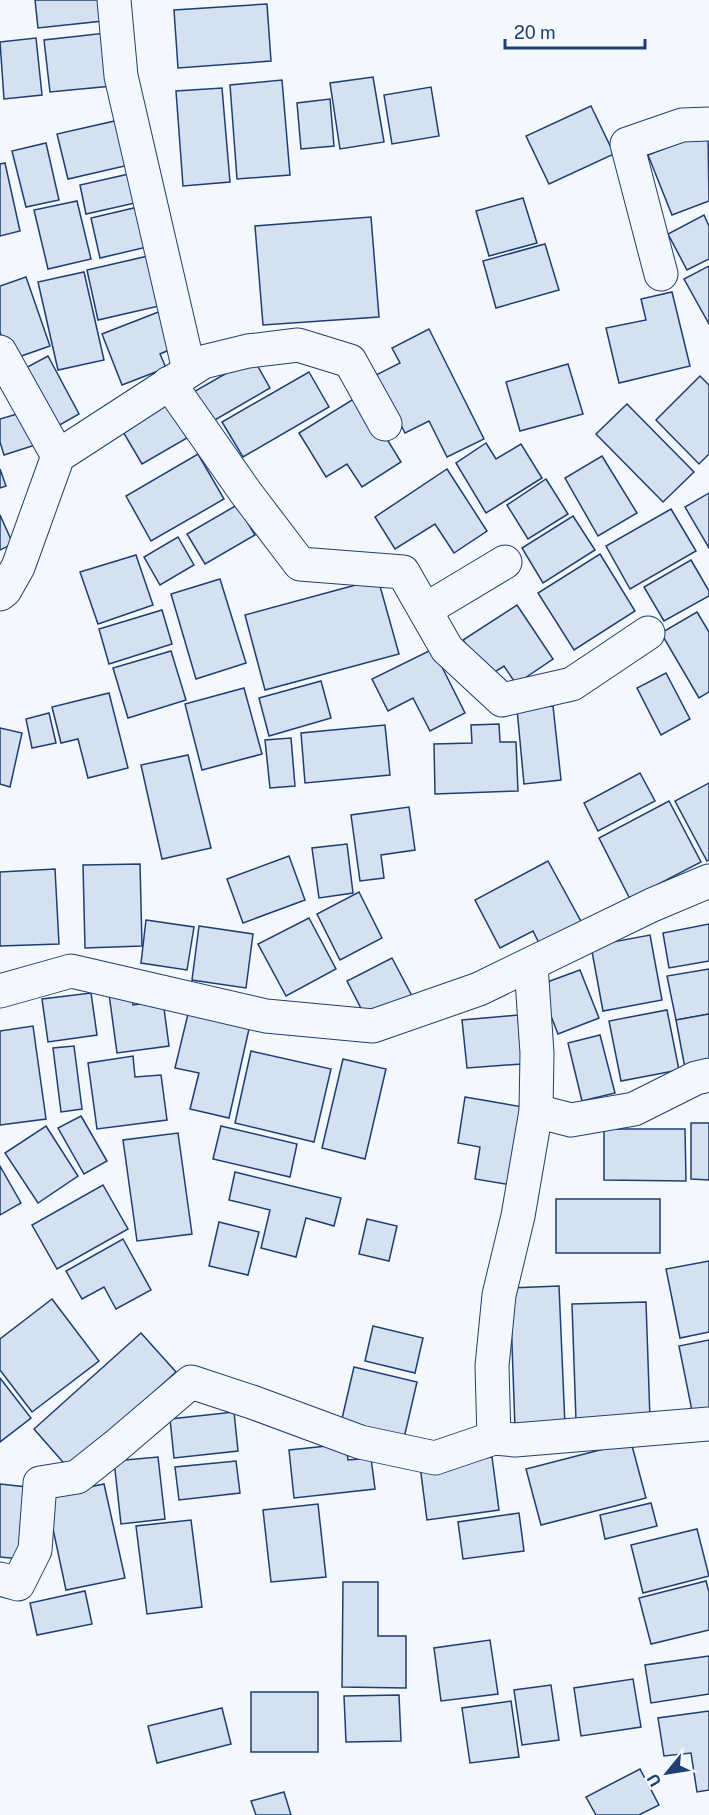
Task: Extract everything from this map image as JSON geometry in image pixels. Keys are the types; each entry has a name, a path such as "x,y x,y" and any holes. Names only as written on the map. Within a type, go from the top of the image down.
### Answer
{"street":[{"path":"114,0 121,76 179,377 246,493 300,564 403,572 447,649 502,700 572,684 648,633"},
{"path":"661,274 627,144 682,125 709,124"},
{"path":"0,594 5,590 18,567 58,456 203,362 248,351 298,345 350,361 385,424"},
{"path":"0,352 58,456"},
{"path":"425,610 505,562"},
{"path":"0,991 71,971 266,1016 373,1026 478,989 652,905 709,881"},
{"path":"494,1438 492,1366 499,1295 518,1216 536,1111 537,1053 531,965"},
{"path":"536,1111 571,1120 633,1109 696,1078 709,1075"},
{"path":"0,1579 18,1584 35,1550 40,1483 77,1477 191,1382 360,1442 435,1458 494,1438 515,1440 709,1424"}],"building":[{"path":"35,0 100,0 103,21 38,28"},
{"path":"267,4 271,61 178,68 174,10"},
{"path":"106,33 112,86 50,92 44,40"},
{"path":"36,38 42,95 4,99 0,42"},
{"path":"373,77 384,142 340,149 330,83"},
{"path":"282,80 290,175 237,179 230,85"},
{"path":"431,87 439,136 392,144 384,95"},
{"path":"222,88 230,182 183,186 176,91"},
{"path":"330,99 334,146 301,149 297,103"},
{"path":"591,106 614,154 549,184 526,136"},
{"path":"119,120 129,165 68,179 57,134"},
{"path":"708,132 709,201 672,215 648,155"},
{"path":"46,143 59,200 26,207 12,151"},
{"path":"5,163 20,231 0,236 0,164"},
{"path":"129,174 135,203 86,214 80,185"},
{"path":"523,198 537,243 489,256 476,211"},
{"path":"77,201 91,259 48,269 34,210"},
{"path":"138,207 147,247 100,258 91,218"},
{"path":"704,215 709,226 709,259 687,270 668,234"},
{"path":"371,217 379,317 263,325 255,226"},
{"path":"545,244 559,290 496,308 483,261"},
{"path":"148,256 159,306 98,320 87,270"},
{"path":"709,266 709,324 684,279"},
{"path":"84,272 104,360 58,370 38,282"},
{"path":"26,277 50,346 10,360 0,332 0,286"},
{"path":"672,292 690,366 619,383 606,328 646,320 641,299"},
{"path":"161,311 176,347 160,354 166,368 122,385 102,334"},
{"path":"429,329 484,439 447,457 429,421 405,433 376,375 400,363 392,348"},
{"path":"48,356 79,414 51,430 20,371"},
{"path":"253,358 270,388 208,424 190,394"},
{"path":"568,364 583,414 520,431 506,382"},
{"path":"309,372 329,407 243,457 222,422"},
{"path":"700,376 709,385 709,454 699,464 656,420"},
{"path":"360,395 401,462 362,487 347,464 326,477 299,433"},
{"path":"167,404 187,438 142,464 122,430"},
{"path":"627,404 694,472 663,502 596,434"},
{"path":"24,412 35,445 4,455 0,442 0,419"},
{"path":"486,443 496,459 521,444 542,478 486,513 456,463"},
{"path":"198,454 224,499 151,541 126,496"},
{"path":"602,456 637,513 598,536 565,478"},
{"path":"0,469 6,486 0,488"},
{"path":"447,469 487,531 454,553 435,524 395,549 375,517"},
{"path":"546,479 568,514 528,539 507,505"},
{"path":"709,493 709,548 685,507"},
{"path":"237,505 255,535 205,564 187,534"},
{"path":"671,509 696,551 630,589 606,546"},
{"path":"0,515 13,544 0,550"},
{"path":"573,516 595,550 543,583 522,548"},
{"path":"178,537 194,565 160,585 144,557"},
{"path":"600,554 635,611 574,650 538,593"},
{"path":"136,555 153,605 98,624 80,572"},
{"path":"691,560 709,591 709,596 664,621 644,587"},
{"path":"220,579 246,663 196,679 171,594"},
{"path":"378,579 399,654 265,690 245,615"},
{"path":"517,605 553,659 516,684 504,666 487,677 463,640"},
{"path":"162,610 172,644 109,664 99,629"},
{"path":"697,612 709,632 709,692 699,698 661,633"},
{"path":"433,649 465,713 430,731 413,698 388,711 372,679"},
{"path":"171,651 186,700 128,718 113,668"},
{"path":"666,673 690,719 661,735 637,688"},
{"path":"321,681 331,718 269,736 259,698"},
{"path":"244,688 262,754 202,770 185,704"},
{"path":"109,693 128,768 88,778 78,739 61,743 52,707"},
{"path":"553,706 561,780 524,784 517,709"},
{"path":"49,713 56,743 32,748 26,719"},
{"path":"499,724 500,742 516,742 518,791 435,794 434,744 472,743 471,725"},
{"path":"385,725 390,775 305,783 301,733"},
{"path":"0,728 22,733 10,787 0,784"},
{"path":"291,738 295,786 270,788 265,740"},
{"path":"188,755 211,848 162,859 141,765"},
{"path":"640,773 655,801 598,831 584,803"},
{"path":"709,783 709,860 707,861 675,801"},
{"path":"669,801 701,862 630,899 599,838"},
{"path":"409,807 415,850 381,855 384,878 360,881 351,815"},
{"path":"347,844 353,893 319,898 312,848"},
{"path":"289,856 305,900 243,923 227,879"},
{"path":"548,861 583,925 541,947 533,931 500,948 475,900"},
{"path":"140,864 142,946 85,948 83,865"},
{"path":"55,869 59,944 0,946 0,872"},
{"path":"359,892 382,938 340,960 317,914"},
{"path":"309,918 336,969 286,996 258,944"},
{"path":"146,920 194,927 187,970 141,963"},
{"path":"709,924 709,961 669,968 663,933"},
{"path":"199,926 253,934 246,988 192,980"},
{"path":"650,935 662,1000 603,1011 591,946"},
{"path":"392,958 412,996 367,1020 347,981"},
{"path":"709,969 709,1014 676,1020 667,976"},
{"path":"580,970 599,1018 558,1034 539,985"},
{"path":"131,992 133,1005 163,1001 169,1046 117,1053 109,994"},
{"path":"91,993 97,1035 48,1042 42,999"},
{"path":"667,1010 679,1070 621,1081 609,1021"},
{"path":"188,1014 249,1029 229,1118 190,1109 199,1073 175,1068"},
{"path":"709,1014 709,1063 685,1068 676,1020"},
{"path":"518,1015 522,1064 467,1068 462,1020"},
{"path":"33,1026 46,1119 0,1125 0,1031"},
{"path":"600,1035 615,1093 582,1101 568,1043"},
{"path":"74,1046 82,1109 61,1112 53,1048"},
{"path":"251,1051 331,1069 314,1142 235,1123"},
{"path":"133,1056 135,1077 161,1075 167,1120 97,1129 88,1063"},
{"path":"343,1059 386,1069 365,1159 322,1148"},
{"path":"465,1097 523,1107 511,1185 475,1179 480,1147 458,1143"},
{"path":"81,1116 107,1161 84,1174 58,1128"},
{"path":"691,1123 709,1123 709,1180 691,1179"},
{"path":"46,1126 78,1176 38,1203 5,1153"},
{"path":"221,1126 297,1144 290,1177 213,1159"},
{"path":"604,1129 685,1129 686,1181 604,1180"},
{"path":"178,1133 192,1234 137,1241 123,1140"},
{"path":"0,1166 21,1203 0,1215"},
{"path":"235,1172 341,1198 334,1226 306,1218 296,1257 261,1248 270,1210 229,1200"},
{"path":"103,1185 128,1229 57,1269 32,1225"},
{"path":"556,1199 660,1199 660,1253 556,1253"},
{"path":"367,1219 397,1226 389,1261 359,1254"},
{"path":"219,1222 259,1232 248,1275 209,1266"},
{"path":"123,1239 151,1290 116,1309 104,1287 82,1299 66,1271"},
{"path":"709,1261 709,1332 680,1338 666,1269"},
{"path":"559,1286 565,1426 515,1428 510,1288"},
{"path":"52,1299 99,1361 32,1412 0,1370 0,1339"},
{"path":"646,1302 650,1419 576,1421 572,1304"},
{"path":"373,1326 423,1338 415,1373 365,1361"},
{"path":"141,1333 176,1372 69,1469 34,1429"},
{"path":"709,1340 709,1413 693,1416 679,1346"},
{"path":"354,1367 417,1382 404,1438 341,1423"},
{"path":"0,1378 31,1418 0,1442"},
{"path":"234,1412 238,1451 174,1458 170,1419"},
{"path":"631,1442 646,1498 541,1525 526,1469"},
{"path":"346,1444 348,1460 371,1458 375,1489 294,1498 289,1450"},
{"path":"158,1457 165,1519 121,1524 114,1461"},
{"path":"492,1457 499,1510 427,1520 420,1466"},
{"path":"236,1461 240,1493 179,1500 175,1467"},
{"path":"0,1484 27,1487 21,1559 0,1557"},
{"path":"104,1484 125,1578 66,1590 46,1496"},
{"path":"651,1503 657,1526 605,1539 600,1515"},
{"path":"318,1504 326,1577 271,1582 263,1510"},
{"path":"519,1513 524,1551 463,1559 458,1522"},
{"path":"191,1520 202,1607 147,1614 136,1526"},
{"path":"697,1529 709,1576 643,1593 631,1545"},
{"path":"706,1581 709,1592 709,1630 651,1644 639,1598"},
{"path":"343,1582 378,1582 378,1636 406,1636 406,1688 342,1687"},
{"path":"85,1591 92,1624 37,1635 30,1603"},
{"path":"490,1640 498,1694 441,1701 434,1648"},
{"path":"709,1656 709,1694 651,1703 645,1665"},
{"path":"633,1679 641,1727 581,1736 574,1688"},
{"path":"551,1685 559,1740 522,1745 514,1690"},
{"path":"251,1692 318,1692 318,1752 251,1752"},
{"path":"399,1695 401,1741 346,1742 344,1696"},
{"path":"511,1701 519,1757 470,1763 462,1708"},
{"path":"222,1708 231,1744 157,1763 148,1726"},
{"path":"709,1711 709,1790 697,1792 691,1753 664,1756 658,1718"},
{"path":"640,1769 659,1805 639,1815 596,1815 586,1797"},
{"path":"284,1792 291,1815 256,1815 251,1801"}]}
